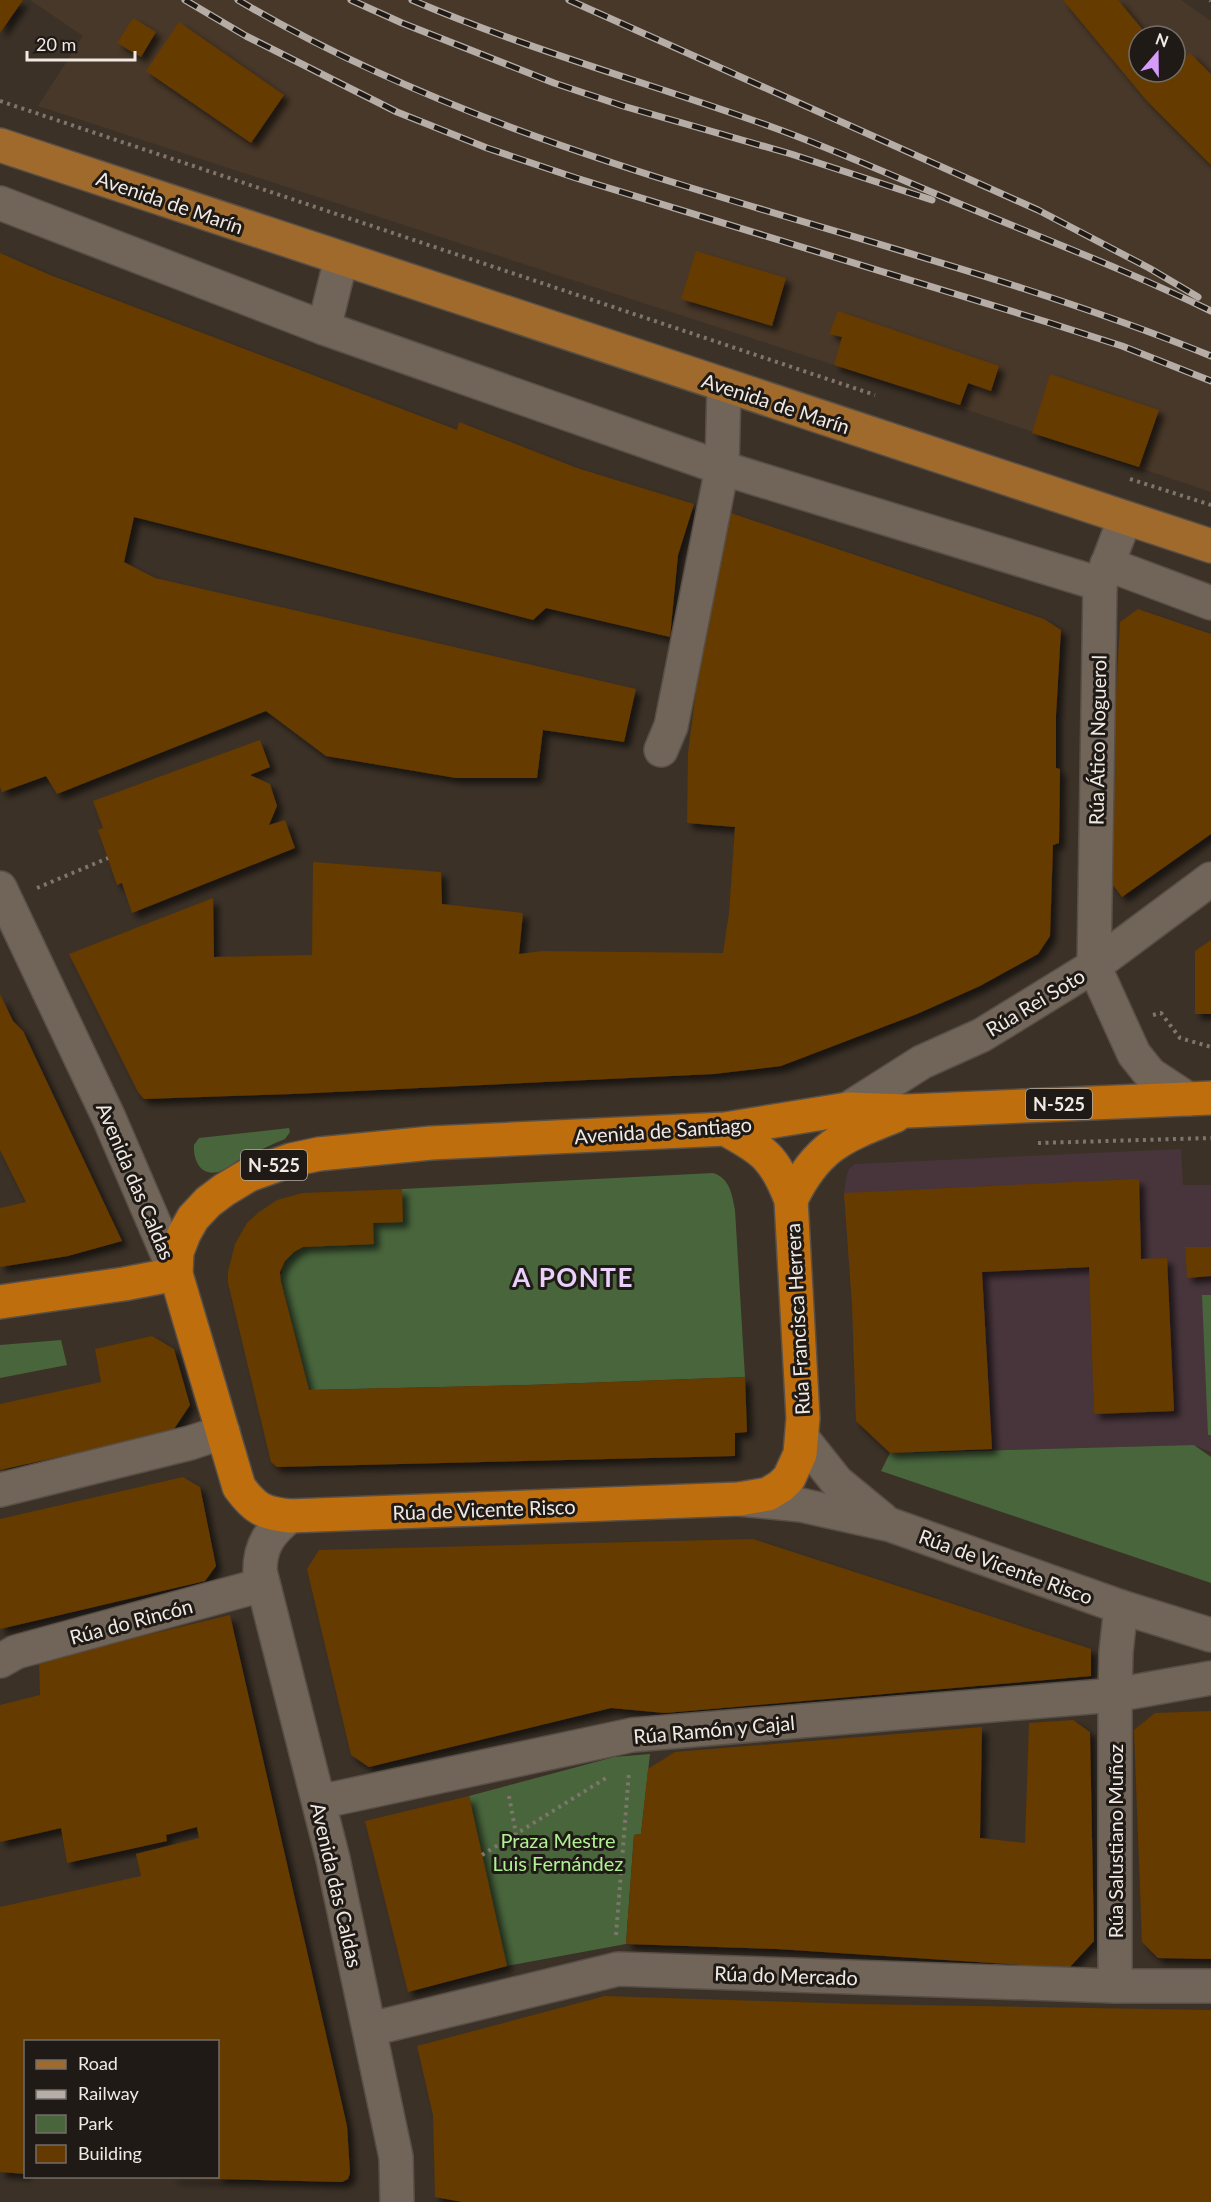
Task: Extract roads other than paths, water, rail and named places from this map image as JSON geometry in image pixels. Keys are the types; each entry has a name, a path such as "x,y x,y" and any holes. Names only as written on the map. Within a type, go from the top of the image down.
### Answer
{"highway":[{"name":"Avenida de Santiago","path":"176,1274 177,1252 184,1234 193,1218 208,1202 249,1175 291,1160 319,1154 431,1143 725,1129 848,1109 908,1111 1199,1099"},
{"name":"Rúa Francisca Herrera","path":"791,1200 812,1165 834,1143 849,1134 908,1111"},
{"name":"Rúa Francisca Herrera","path":"725,1129 767,1155 782,1176 791,1200 803,1418 802,1438"},
{"path":"0,1302 176,1274"},
{"name":"Avenida das Caldas","path":"176,1274 239,1487"},
{"name":"Rúa de Vicente Risco","path":"239,1487 255,1507 275,1514 290,1515 739,1499 768,1494 781,1486 795,1467 800,1454 802,1438"}],"main road":[{"name":"Avenida de Marín","path":"0,145 1211,546"}],"street":[{"path":"0,203 324,328 722,468 1211,603"},
{"path":"324,328 341,259"},
{"path":"661,750 671,726 722,468 724,386"},
{"name":"Rúa Ático Noguerol","path":"1094,966 1104,574 1125,518"},
{"name":"Rúa Rei Soto","path":"848,1109 922,1062 982,1035 1094,966 1211,879"},
{"name":"Avenida das Caldas","path":"0,888 110,1118 176,1274"},
{"path":"1094,966 1134,1054 1150,1074 1199,1099"},
{"path":"0,1490 190,1443 223,1432"},
{"name":"Rúa de Vicente Risco","path":"802,1438 837,1482 864,1506 891,1525"},
{"name":"Rúa de Vicente Risco","path":"739,1499 801,1505 891,1525 1121,1607 1211,1635"},
{"path":"261,1576 260,1555 265,1544 274,1530 290,1515"},
{"name":"Avenida das Caldas","path":"261,1576 318,1798 370,2032 396,2157 397,2202"},
{"name":"Rúa do Rincón","path":"0,1660 16,1652 242,1590 261,1576"},
{"path":"1121,1607 1116,1652 1115,1695 1211,1678"},
{"name":"Rúa Ramón y Cajal","path":"318,1798 329,1800 631,1749 1115,1695"},
{"name":"Rúa Salustiano Muñoz","path":"1115,1695 1116,1986"},
{"name":"Rúa do Mercado","path":"370,2032 379,2027 618,1968 1116,1986 1211,1986"}],"railway":[{"path":"185,0 246,36 397,112 487,148 576,178 1122,346 1211,381"},
{"path":"238,0 353,61 472,112 594,157 966,271 1090,311 1211,356"},
{"path":"351,0 402,23 554,83 623,106 791,154 932,200"},
{"path":"412,0 546,51 796,136 1118,269 1211,311"},
{"path":"569,0 1038,210 1149,268 1198,297"}],"district":[{"name":"A PONTE","path":"573,1277"}],"park label":[{"name":"Praza Mestre Luis Fernández","path":"558,1852"}]}
